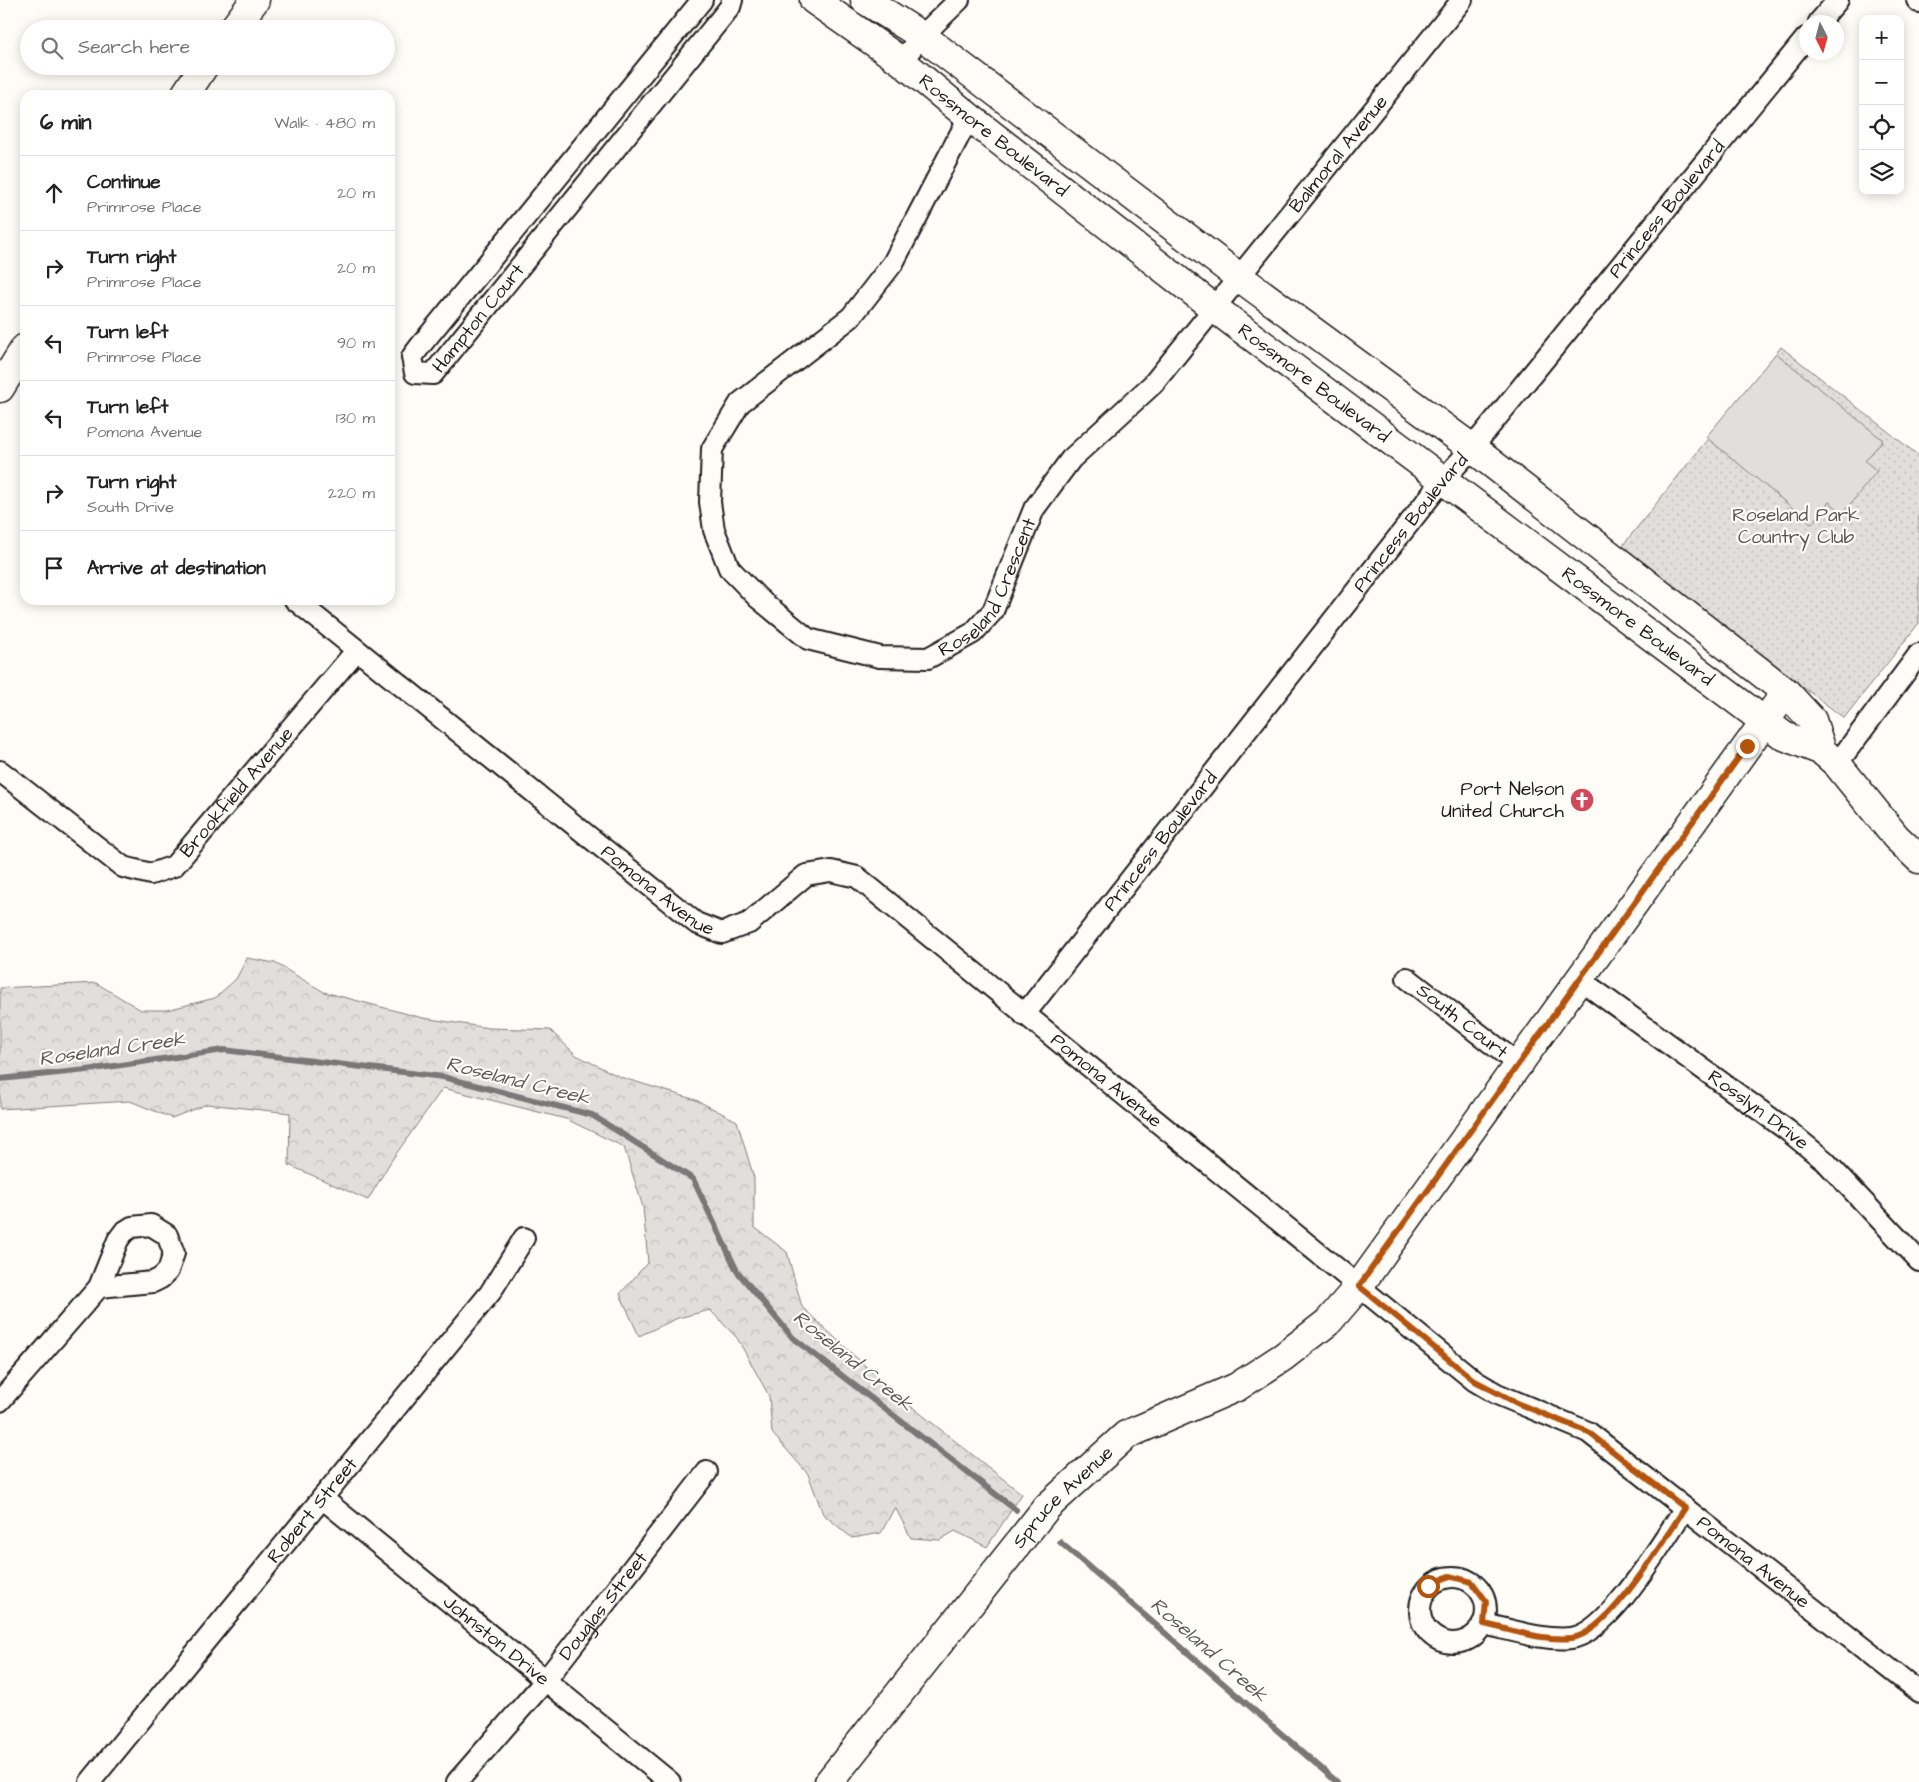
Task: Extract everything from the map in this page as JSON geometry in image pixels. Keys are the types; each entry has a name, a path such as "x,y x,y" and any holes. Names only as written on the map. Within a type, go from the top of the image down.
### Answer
{"street":[{"path":"240,20 255,0"},
{"name":"Hampton Court","path":"702,0 421,345 412,357 415,373 432,374 567,205 730,7 732,0"},
{"name":"Rossmore Boulevard","path":"814,0 901,61 969,117 1214,308 1766,720 1784,736 1830,757"},
{"name":"Rossmore Boulevard","path":"865,0 922,36 1239,276 1472,448 1786,692 1812,720 1830,757 1896,837 1919,859"},
{"path":"901,61 922,36 958,0"},
{"name":"Balmoral Avenue","path":"1214,308 1462,0"},
{"path":"1825,15 1838,0"},
{"name":"Princess Boulevard","path":"1024,1015 1442,480 1472,448 1799,47"},
{"path":"188,90 198,75"},
{"name":"Roseland Crescent","path":"969,117 893,263 851,317 740,403 712,449 710,502 714,530 729,568 758,598 808,639 880,657 928,658 973,634 993,611 1034,509 1071,459 1153,384 1214,308"},
{"path":"565,169 585,184"},
{"path":"549,189 567,205"},
{"name":"Pomona Avenue","path":"300,605 696,924 722,933 749,923 806,875 831,870 857,877 1475,1381 1519,1404 1588,1432 1919,1692"},
{"name":"Brookfield Avenue","path":"0,771 123,867 152,874 174,866 356,651"},
{"path":"1830,757 1919,654"},
{"name":"Spruce Avenue","path":"829,1782 1047,1507 1126,1435 1238,1387 1283,1357 1328,1322 1359,1286 1786,692"},
{"name":"South Court","path":"1407,978 1518,1064"},
{"name":"Rosslyn Drive","path":"1579,979 1787,1130 1818,1155 1919,1261"},
{"name":"Robert Street","path":"93,1780 490,1293 524,1238"},
{"path":"0,1401 99,1287"},
{"name":"Douglas Street","path":"457,1782 545,1681 707,1472"},
{"name":"Johnston Drive","path":"322,1498 670,1782"},
{"path":"1484,1624 1542,1636 1572,1638 1592,1630 1614,1610 1685,1508"}],"green space":[{"name":"Roseland Park Country Club","path":"1781,347 1919,456 1919,623 1844,718 1620,549"},
{"path":"1776,353 1883,440 1865,461 1877,471 1843,513 1829,502 1812,524 1706,437"},
{"path":"247,958 275,963 324,992 423,1018 489,1028 550,1030 576,1055 620,1077 696,1100 737,1121 754,1178 754,1227 787,1252 802,1307 892,1391 1022,1494 987,1547 955,1531 940,1540 911,1538 895,1507 881,1533 852,1538 823,1514 808,1474 772,1433 769,1396 737,1338 710,1310 678,1318 639,1336 620,1294 648,1262 643,1207 624,1147 566,1119 443,1088 391,1161 368,1200 289,1165 290,1113 207,1104 172,1118 130,1101 0,1109 0,988 96,983 141,1010 167,1010 215,998 236,979"}],"waterway":[{"name":"Roseland Creek","path":"0,1079 87,1070 224,1050 443,1077 592,1115 693,1179 737,1271 793,1338 1016,1510"},
{"name":"Roseland Creek","path":"1060,1542 1337,1782"}],"place":[{"name":"Port Nelson United Church","path":"1582,800"}],"route":[{"path":"1428,1586 1449,1576 1472,1582 1486,1601 1484,1624 1542,1636 1572,1638 1592,1630 1614,1610 1685,1508 1588,1432 1519,1404 1475,1381 1359,1286 1747,746"}]}
